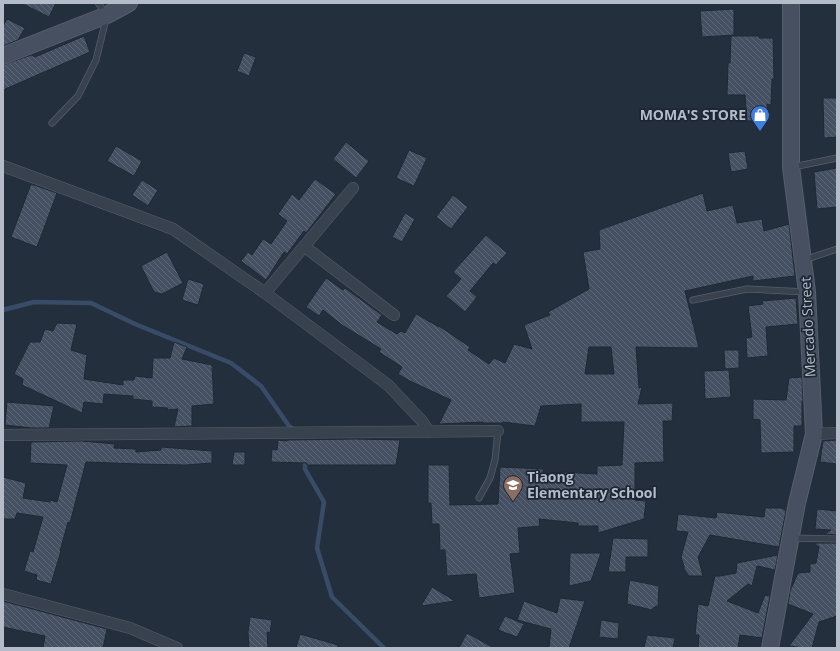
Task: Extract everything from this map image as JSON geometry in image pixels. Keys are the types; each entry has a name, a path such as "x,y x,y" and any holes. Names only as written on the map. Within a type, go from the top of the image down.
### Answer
{"street":[{"path":"3,56 103,9 129,3"},
{"name":"Mercado Street","path":"770,648 797,503 814,434 807,292 791,168 791,3"},
{"path":"3,166 172,229 265,293 388,384 429,432"},
{"path":"265,293 353,188"},
{"path":"305,247 394,315"},
{"path":"3,435 498,432"},
{"path":"814,434 837,433"},
{"path":"3,594 130,628 177,648"}],"lane":[{"path":"52,123 78,96 96,60 103,9"},
{"path":"791,168 837,158"},
{"path":"804,260 837,249"},
{"path":"693,300 747,289 807,292"},
{"path":"479,498 490,478 494,466 498,432"},
{"path":"791,538 837,539"}],"building":[{"path":"21,3 56,3 49,17"},
{"path":"734,9 734,35 702,37 700,11"},
{"path":"7,19 25,28 18,40 3,46 3,26"},
{"path":"84,36 90,52 3,90 3,65 31,55 35,57"},
{"path":"731,36 759,36 759,38 773,38 774,79 772,79 771,105 767,104 768,120 747,121 745,95 727,95"},
{"path":"244,53 256,57 249,76 237,71"},
{"path":"823,98 837,98 837,137 824,138"},
{"path":"346,142 369,161 356,178 333,159"},
{"path":"116,146 142,161 134,176 107,161"},
{"path":"409,150 427,158 414,186 396,178"},
{"path":"745,151 748,169 731,172 728,153"},
{"path":"837,168 837,207 817,209 814,172"},
{"path":"315,179 336,194 306,233 304,231 287,254 284,252 266,280 241,261 248,252 252,255 263,239 271,244 287,221 278,214 292,194 299,200"},
{"path":"142,180 158,190 148,206 132,195"},
{"path":"31,184 57,193 37,247 11,237"},
{"path":"703,193 707,211 733,205 737,223 762,219 764,231 789,224 795,276 753,281 753,276 685,291 699,348 636,347 639,388 642,387 638,404 673,403 672,421 663,421 664,462 635,463 635,500 646,501 644,519 598,533 598,526 578,526 578,523 539,519 540,526 518,528 520,553 510,554 515,593 479,598 476,574 447,576 445,550 440,550 439,524 432,524 431,503 428,503 428,465 449,465 450,505 498,504 500,467 543,469 543,474 563,472 597,474 597,466 622,465 624,422 581,422 581,404 541,406 535,426 503,422 439,424 451,400 398,374 402,367 379,352 381,349 342,325 323,310 319,316 306,307 326,278 343,290 345,288 382,315 377,322 397,334 401,331 405,333 416,314 439,326 470,347 468,350 489,364 494,358 505,363 514,344 532,349 524,325 550,315 548,312 589,289 583,252 600,249 599,230","holes":["589,347 611,347 614,374 585,374"]},
{"path":"453,195 468,207 451,229 436,217"},
{"path":"405,213 415,219 402,242 392,237"},
{"path":"486,235 507,253 496,265 493,263 470,291 477,297 465,312 446,296 461,279 453,272"},
{"path":"167,252 183,283 162,294 154,292 141,266"},
{"path":"188,279 204,284 198,305 182,300"},
{"path":"796,298 798,324 766,327 768,356 747,358 746,338 752,337 748,306 763,304 762,301"},
{"path":"57,323 77,324 71,350 87,355 84,379 123,385 123,380 134,380 135,376 152,378 153,358 170,358 174,342 187,347 182,359 212,365 214,404 192,406 192,426 174,427 178,409 167,410 168,408 152,407 152,401 133,399 133,396 104,394 103,404 84,402 82,413 22,385 23,379 14,374 30,342 40,342 45,329 53,331"},
{"path":"724,350 739,350 739,368 725,369"},
{"path":"729,370 731,397 705,399 704,371"},
{"path":"802,377 802,426 794,426 794,452 761,453 760,420 753,419 753,399 786,400 789,378"},
{"path":"7,402 54,406 49,428 5,425"},
{"path":"278,440 400,440 396,465 307,465 307,463 271,462 272,449 277,450"},
{"path":"837,440 837,464 820,462 823,441"},
{"path":"81,441 115,444 114,448 136,449 136,452 161,450 161,447 212,451 212,463 185,465 86,462 70,523 68,522 51,584 36,580 37,575 24,571 30,551 33,552 43,517 17,513 15,519 3,519 3,477 26,483 23,498 57,502 67,465 30,463 31,442"},
{"path":"234,452 245,452 245,465 232,465"},
{"path":"765,508 782,508 786,511 779,547 710,535 698,557 703,576 689,576 684,569 681,557 688,532 676,531 678,514 716,518 717,512 764,517"},
{"path":"817,509 837,511 837,535 825,534 831,530 815,529"},
{"path":"613,538 648,539 648,557 626,557 626,572 608,572"},
{"path":"837,543 837,616 819,622 812,648 798,648 789,646 813,614 788,604 790,591 798,573 810,572 810,564 816,563 819,547 815,544"},
{"path":"570,553 601,553 591,581 569,586"},
{"path":"778,555 775,570 757,566 752,586 748,584 727,601 758,613 765,595 770,596 762,638 740,635 738,648 698,648 699,635 695,635 698,604 708,606 715,576 736,573 737,563"},
{"path":"630,580 659,586 658,607 656,606 651,610 627,604"},
{"path":"432,587 455,601 421,606"},
{"path":"560,598 585,601 569,648 549,648 551,629 517,620 524,601 557,613"},
{"path":"3,601 107,629 103,648 43,648 45,636 3,627"},
{"path":"505,616 524,624 517,637 498,630"},
{"path":"250,617 272,620 270,633 267,632 268,648 249,648 248,632"},
{"path":"601,620 619,623 618,639 599,637"},
{"path":"467,633 494,648 459,648"},
{"path":"300,634 338,645 338,648 296,648"},
{"path":"647,635 675,638 673,648 644,648"}],"waterway":[{"path":"3,310 34,302 91,303 135,324 231,363 261,386 289,426 295,430"},
{"path":"305,458 305,469 324,502 317,548 332,597 384,648"}],"place":[{"name":"MOMA'S STORE","path":"760,132"},
{"name":"Tiaong Elementary School","path":"513,502"}]}
